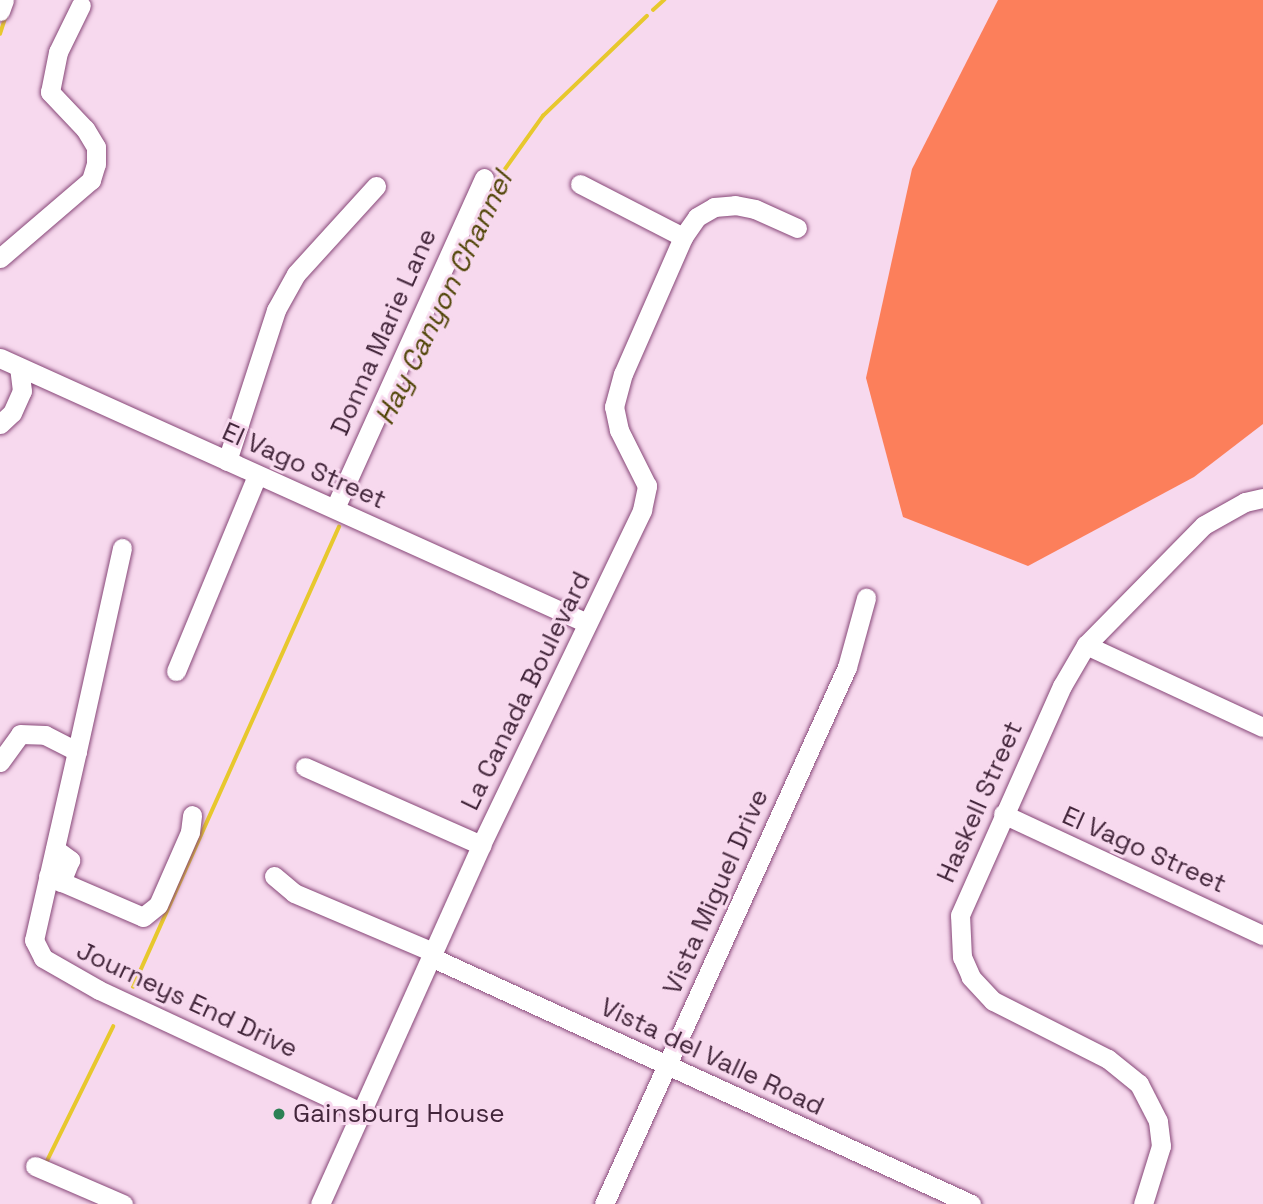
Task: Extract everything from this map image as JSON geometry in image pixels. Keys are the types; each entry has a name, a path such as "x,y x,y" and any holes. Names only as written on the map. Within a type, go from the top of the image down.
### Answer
{"street":[{"path":"0,11 4,0"},
{"path":"0,258 91,180 96,164 96,147 85,129 50,92 58,52 81,5"},
{"name":"Donna Marie Lane","path":"335,508 484,177"},
{"path":"580,184 683,237"},
{"path":"227,461 276,310 296,274 376,186"},
{"name":"La Canada Boulevard","path":"320,1204 481,845 646,496 639,466 619,430 614,407 623,374 683,237 697,217 714,207 755,209 797,228"},
{"name":"El Vago Street","path":"0,358 587,623"},
{"path":"0,424 12,413 22,391 19,367"},
{"path":"176,671 257,475"},
{"name":"Haskell Street","path":"1143,1204 1161,1146 1158,1121 1139,1084 1108,1059 993,1002 971,977 962,957 960,915 965,894 1062,686 1086,645 1205,524 1245,502 1263,498"},
{"name":"Journeys End Drive","path":"122,548 55,849 55,879 34,940 43,958 99,990 361,1112"},
{"name":"Vista Miguel Drive","path":"604,1204 847,667 866,598"},
{"path":"1086,645 1263,727"},
{"path":"0,762 20,734 45,735 77,751"},
{"path":"304,767 481,845"},
{"name":"El Vago Street","path":"1003,814 1263,935"},
{"path":"55,879 129,914 149,914 158,905 184,848 192,815"},
{"name":"Vista del Valle Road","path":"274,876 294,892 971,1204"},
{"path":"34,1166 123,1204"}],"shaded area":[{"path":"998,0 1263,0 1263,424 1194,477 1028,566 903,517 866,378 912,169"}],"waterway":[{"name":"Hay Canyon Channel","path":"653,10 664,0"},
{"path":"0,34 6,15"},
{"name":"Hay Canyon Channel","path":"488,193 543,116 647,16"},
{"path":"133,987 339,527"},
{"path":"46,1163 113,1027"}],"place":[{"name":"Gainsburg House","path":"279,1114"}]}
